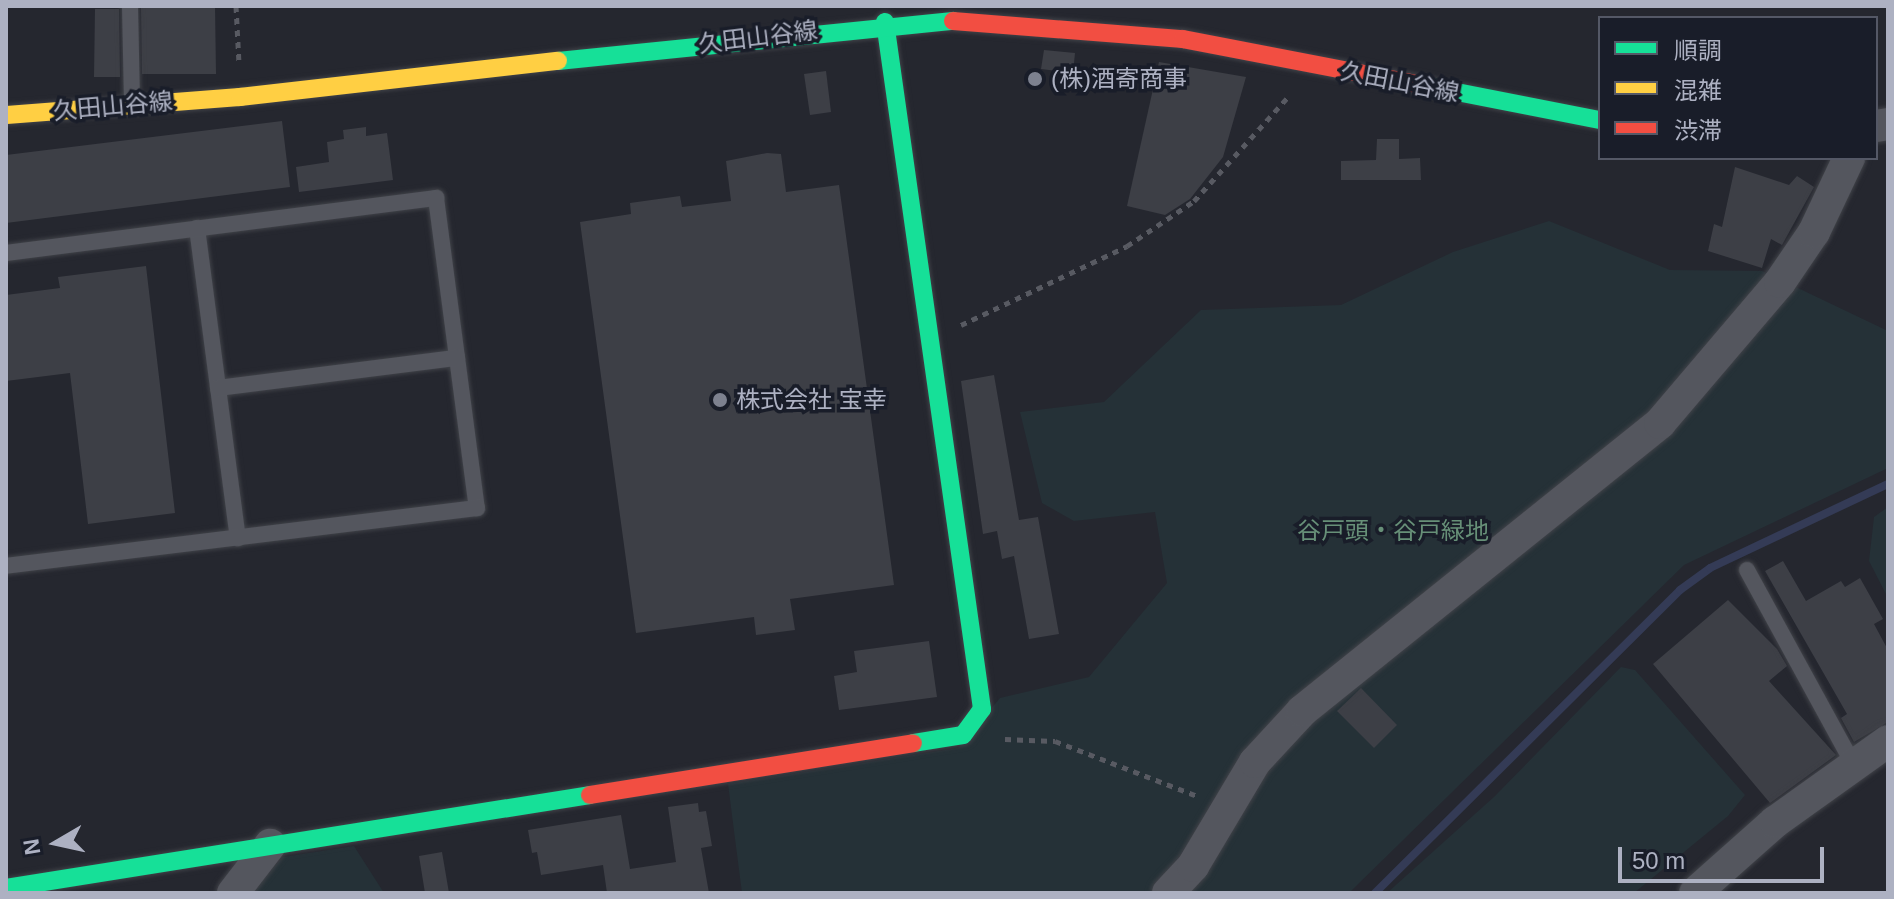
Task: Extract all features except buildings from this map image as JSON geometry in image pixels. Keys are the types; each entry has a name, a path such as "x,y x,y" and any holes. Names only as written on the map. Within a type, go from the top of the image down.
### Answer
{"street":[{"name":"久田山谷線","path":"6,115 240,97 906,16 1183,39 1598,120"},
{"path":"6,888 963,735 974,727 982,709 928,340 906,16"},
{"path":"1168,893 1193,866 1255,762 1302,711 1660,423 1780,282 1814,232 1848,160"},
{"path":"1695,893 1852,762 1888,741"},
{"path":"233,893 270,845"}],"lane":[{"path":"130,6 132,103"},
{"path":"6,253 436,198 477,508 6,566"},
{"path":"197,228 238,538"},
{"path":"218,388 457,358"},
{"path":"1747,570 1852,762"}],"path":[{"path":"236,6 240,97"},
{"path":"928,340 1127,246 1194,201 1316,66"},
{"path":"974,727 1013,742 1055,741 1226,808"}],"green space":[{"name":"谷戸頭・谷戸緑地","path":"1549,221 1670,270 1762,271 1888,331 1888,468 1684,565 1349,893 742,893 728,784 958,748 1000,698 1089,677 1167,583 1155,512 1074,521 1042,503 1020,412 1104,402 1201,310 1341,305 1453,252"},
{"path":"1888,507 1888,598 1869,561 1874,517"},
{"path":"1621,667 1635,670 1745,795 1728,816 1634,893 1387,893 1495,796"},
{"path":"354,846 384,893 249,893 283,857"}],"waterway":[{"path":"1375,893 1680,590 1710,568 1888,484"}],"traffic: fast":[{"path":"558,61 953,21"},
{"path":"885,22 982,709 963,735 913,743"},
{"path":"1421,85 1598,120"},
{"path":"6,888 590,795"}],"traffic: slow":[{"path":"6,115 240,97 558,61"}],"traffic: jam":[{"path":"953,21 1183,39 1421,85"},
{"path":"590,795 913,743"}],"place":[{"name":"(株)酒寄商事","path":"1035,79"},
{"name":"株式会社 宝幸","path":"720,400"}]}
